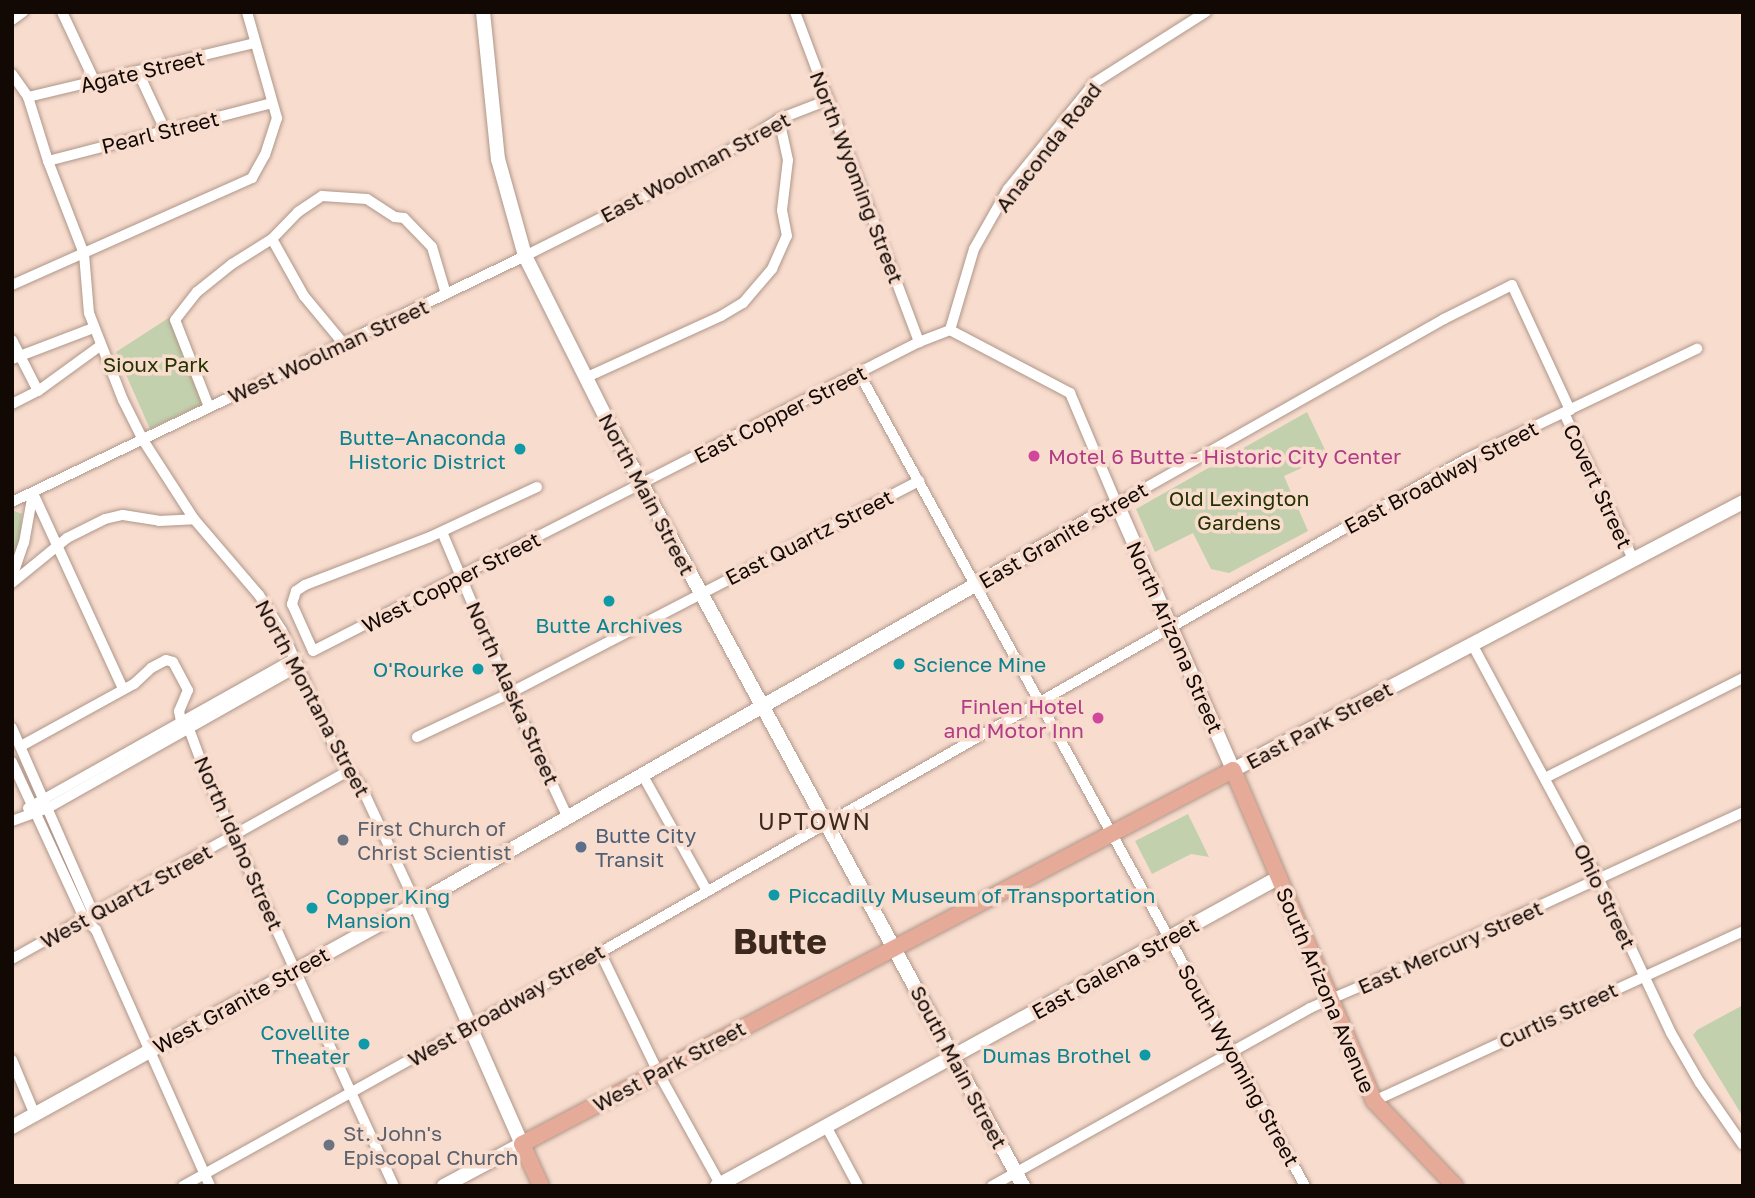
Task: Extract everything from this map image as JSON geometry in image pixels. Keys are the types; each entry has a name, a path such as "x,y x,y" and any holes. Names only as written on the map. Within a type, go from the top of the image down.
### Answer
{"main road":[{"name":"East Park Street","path":"895,948 1233,770"},
{"name":"South Arizona Avenue","path":"1233,770 1374,1101 1455,1186"},
{"name":"West Park Street","path":"522,1144 895,948"},
{"path":"522,1144 541,1186"}],"street":[{"path":"12,20 23,12"},
{"path":"62,12 95,82"},
{"path":"12,285 252,177 274,133 277,118 247,12"},
{"name":"North Main Street","path":"483,12 496,148 525,256 642,485 895,948"},
{"name":"North Wyoming Street","path":"795,12 919,342"},
{"name":"Anaconda Road","path":"950,330 974,249 1009,190 1094,83 1206,12"},
{"name":"Agate Street","path":"28,97 255,43"},
{"path":"138,72 166,132"},
{"name":"North Montana Street","path":"12,74 28,97 48,161 84,254 93,328 143,440 194,519 259,595 297,662 339,757 361,786 522,1144"},
{"name":"East Woolman Street","path":"525,256 701,168 779,119 828,100"},
{"name":"Pearl Street","path":"48,161 272,103"},
{"path":"585,378 721,316 743,303 772,269 787,236 782,210 788,160 779,119"},
{"name":"West Woolman Street","path":"209,407 175,320 197,292 232,264 272,239 298,212 322,196 366,199 394,217 404,218 432,247 446,294"},
{"path":"272,239 304,296 343,343"},
{"name":"West Woolman Street","path":"12,502 525,256"},
{"name":"Covert Street","path":"1512,285 1633,559"},
{"name":"East Granite Street","path":"762,707 1444,319 1512,285"},
{"path":"17,358 93,328"},
{"path":"950,330 1070,393 1117,504"},
{"name":"East Copper Street","path":"642,485 919,342 950,330"},
{"path":"12,340 17,358 38,391"},
{"path":"12,404 38,391 101,348"},
{"name":"East Broadway Street","path":"827,823 1468,458 1697,349"},
{"path":"859,373 1113,833"},
{"name":"East Quartz Street","path":"700,593 919,481"},
{"name":"West Copper Street","path":"442,532 304,585 293,597 294,610 313,651 642,485"},
{"path":"442,532 537,487"},
{"path":"33,493 123,689"},
{"path":"12,578 24,543 33,493"},
{"name":"East Park Street","path":"1233,770 1743,502"},
{"name":"North Arizona Street","path":"1117,504 1233,770"},
{"path":"12,583 79,531 116,516 159,521 194,519"},
{"name":"North Alaska Street","path":"442,532 510,692 567,816"},
{"path":"417,737 700,593"},
{"name":"Ohio Street","path":"1472,644 1599,880 1642,976 1700,1083 1743,1145"},
{"path":"21,746 123,689 151,668 169,660 188,690 179,711 185,725"},
{"path":"16,819 297,662"},
{"path":"1545,778 1743,678"},
{"name":"West Granite Street","path":"12,1127 416,904 762,707"},
{"name":"North Idaho Street","path":"185,725 233,836 394,1186"},
{"path":"12,728 95,912 96,930 210,1186"},
{"path":"12,762 84,918 96,930"},
{"name":"West Quartz Street","path":"12,959 349,771"},
{"path":"642,774 707,891"},
{"name":"East Mercury Street","path":"992,1186 1019,1179 1231,1050 1329,1000 1599,880 1743,812"},
{"name":"West Broadway Street","path":"183,1186 827,823"},
{"name":"South Wyoming Street","path":"1113,833 1305,1186"},
{"name":"East Galena Street","path":"719,1185 1278,878"},
{"name":"Curtis Street","path":"1374,1101 1743,931"},
{"name":"South Main Street","path":"895,948 1019,1179"},
{"path":"600,952 658,1072 719,1185"},
{"path":"12,1060 35,1115"},
{"path":"826,1126 858,1186"},
{"name":"West Park Street","path":"444,1186 522,1144"}],"green space":[{"name":"Sioux Park","path":"170,317 205,403 150,429 116,352"},
{"name":"Old Lexington Gardens","path":"1307,412 1328,456 1284,476 1308,531 1229,573 1211,569 1193,533 1155,552 1136,509"},
{"path":"12,510 22,514 20,540 12,562"},
{"path":"1188,814 1209,857 1191,854 1152,874 1135,841"},
{"path":"1743,1005 1743,1117 1693,1035 1697,1030"}],"place":[{"name":"Butte–Anaconda Historic District","path":"520,449"},
{"name":"Motel 6 Butte - Historic City Center","path":"1034,456"},
{"name":"Butte Archives","path":"609,601"},
{"name":"Science Mine","path":"899,664"},
{"name":"O'Rourke","path":"478,669"},
{"name":"Finlen Hotel and Motor Inn","path":"1098,718"},
{"name":"First Church of Christ Scientist","path":"343,840"},
{"name":"Butte City Transit","path":"581,847"},
{"name":"Piccadilly Museum of Transportation","path":"774,895"},
{"name":"Copper King Mansion","path":"312,908"},
{"name":"Covellite Theater","path":"364,1044"},
{"name":"Dumas Brothel","path":"1145,1055"},
{"name":"St. John's Episcopal Church","path":"329,1145"}],"district":[{"name":"UPTOWN","path":"815,821"},
{"name":"Butte","path":"780,941"}]}
